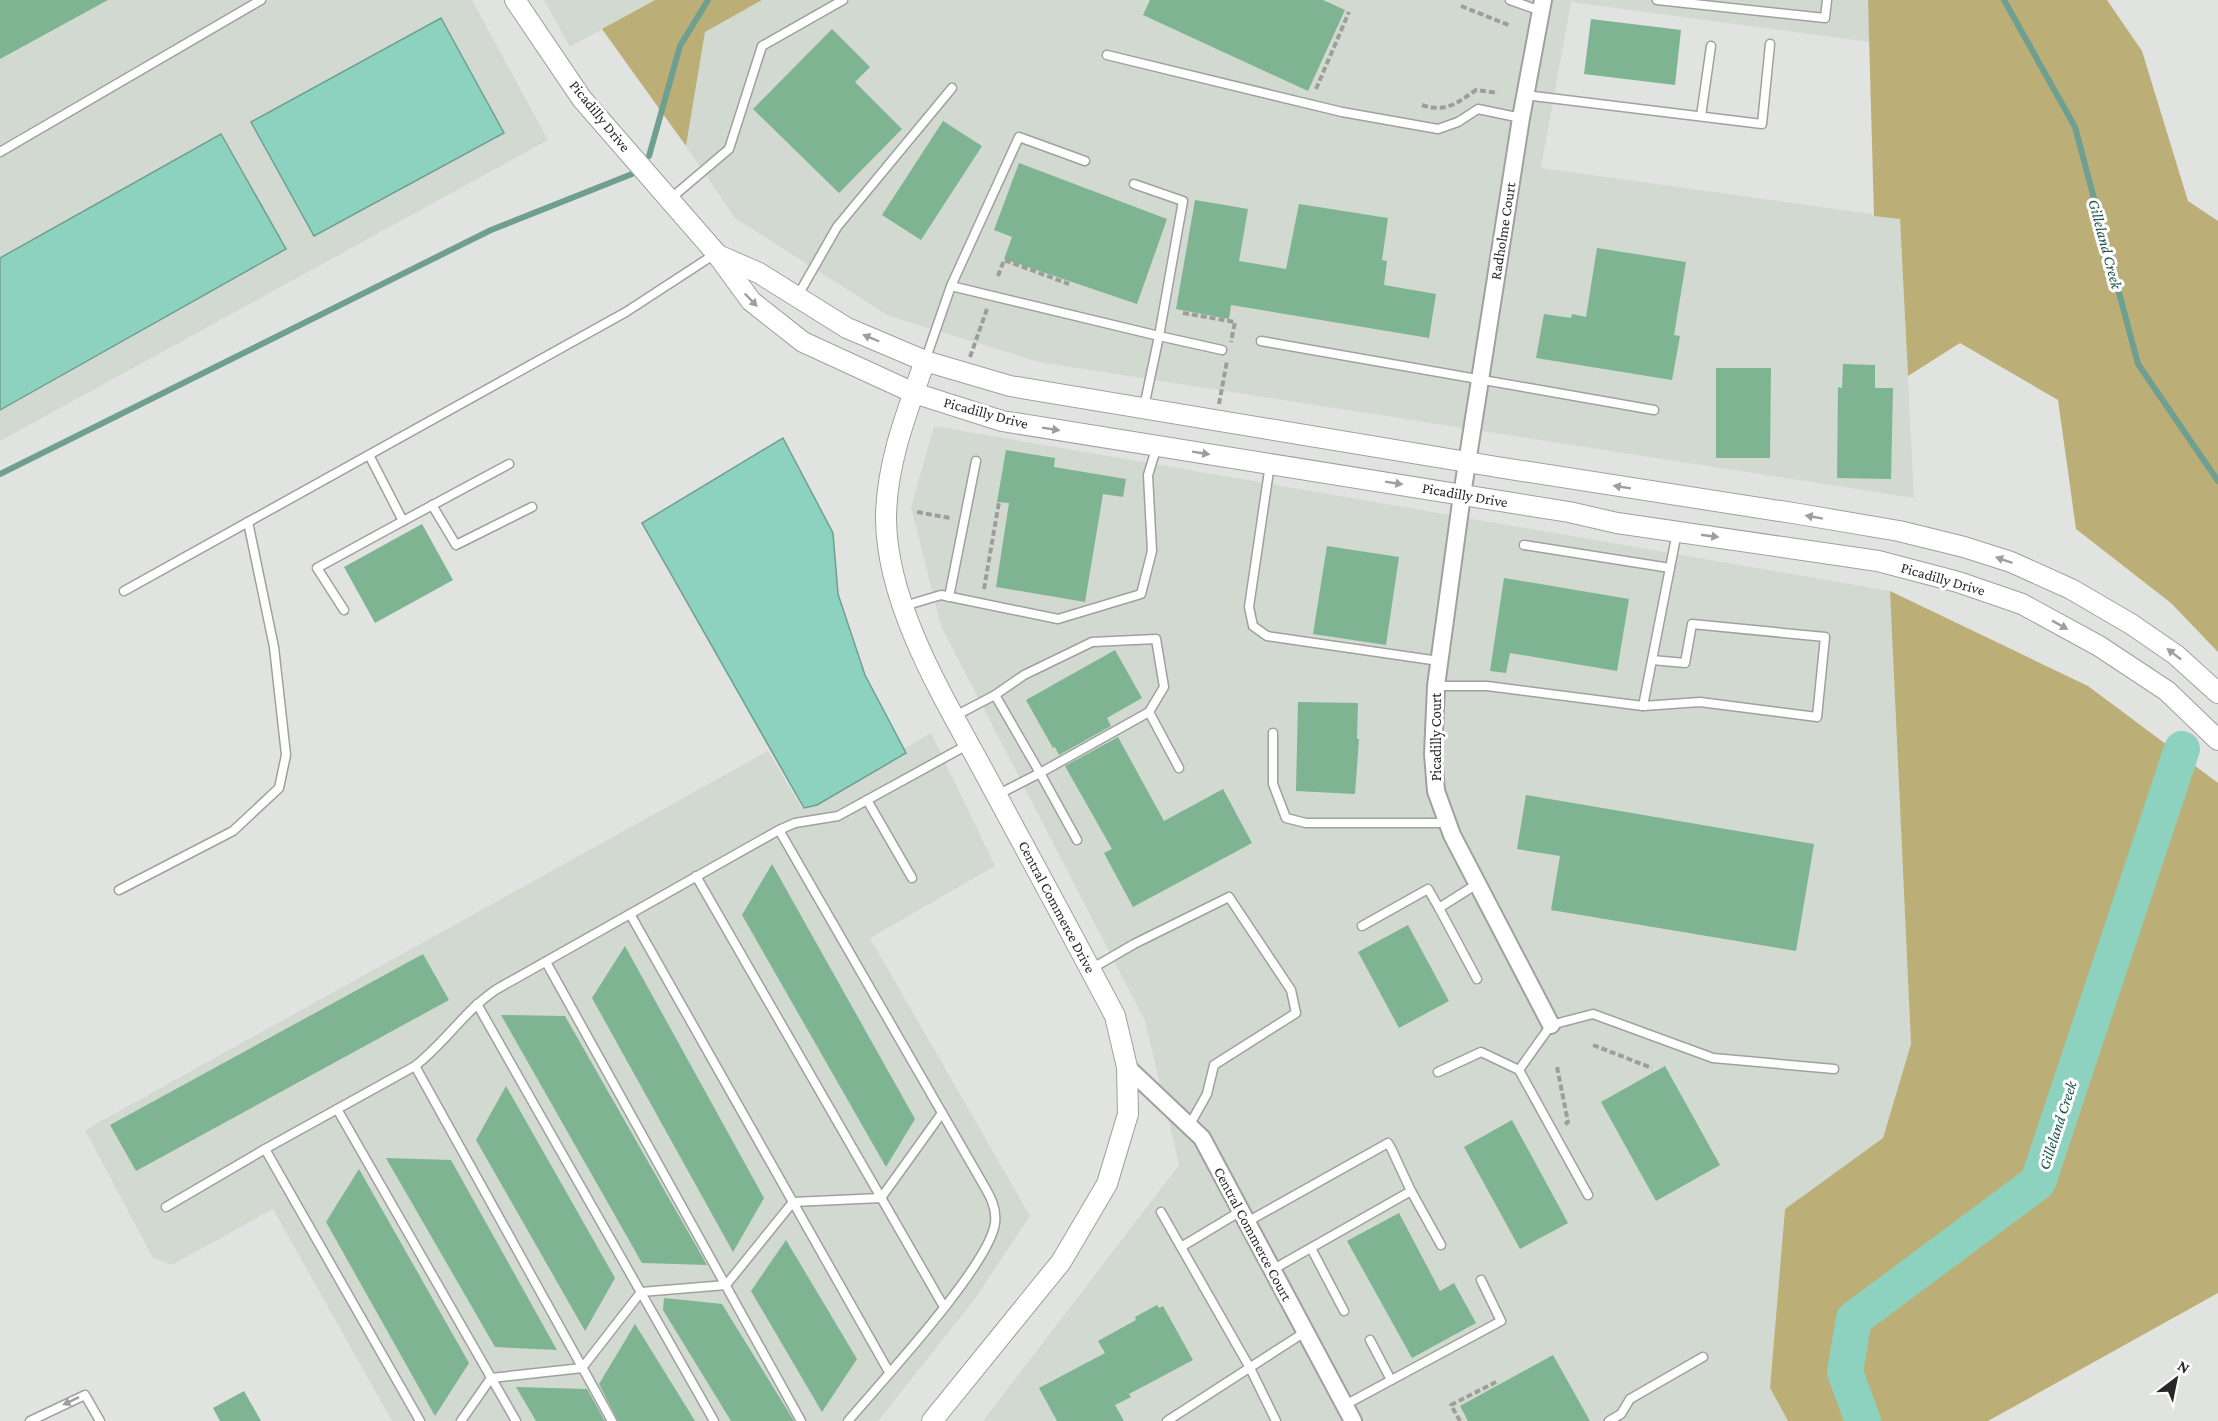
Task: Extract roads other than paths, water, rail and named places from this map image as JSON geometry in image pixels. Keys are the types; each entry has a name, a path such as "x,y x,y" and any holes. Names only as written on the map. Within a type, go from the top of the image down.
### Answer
{"street":[{"name":"Picadilly Drive","path":"515,0 582,99 716,254 751,301 803,342 914,393 1002,421 1677,531 1878,561 1958,582 2022,604 2099,646 2167,691 2218,740"},
{"name":"Radholme Court","path":"1462,495 1521,118 1542,5"},
{"name":"Picadilly Drive","path":"716,254 759,273 847,328 925,361 1010,386 1899,531 1964,547 2011,562 2071,589 2131,624 2176,655 2218,693"},
{"name":"Central Commerce Drive","path":"925,361 892,466 886,520 902,607 929,669 1115,1016 1127,1067 1128,1114 1107,1184 1061,1262 932,1421"},
{"name":"Picadilly Court","path":"1462,495 1436,686 1433,754 1436,791 1447,823 1551,1025"},
{"name":"Central Commerce Court","path":"1127,1067 1202,1138 1353,1421"}],"lane":[{"path":"0,152 261,0"},
{"path":"670,200 729,149 762,46 843,0"},
{"path":"1510,0 1542,5"},
{"path":"1657,0 1825,18 1827,0"},
{"path":"1525,95 1762,124 1770,44"},
{"path":"1701,116 1711,46"},
{"path":"1107,55 1342,112 1438,129 1458,122 1478,108 1521,118"},
{"path":"796,297 837,227 952,88"},
{"path":"925,361 951,286 1019,137 1085,162"},
{"path":"1134,184 1183,201 1144,407"},
{"path":"124,591 626,312 716,254"},
{"path":"951,286 1222,350"},
{"path":"1261,341 1654,410"},
{"path":"902,607 941,596 1058,619 1141,594 1152,551 1148,475 1157,446"},
{"path":"369,455 403,521"},
{"path":"949,597 976,461"},
{"path":"344,610 318,568 508,464"},
{"path":"1270,464 1249,607 1253,626 1267,636 1439,661"},
{"path":"432,505 456,545 532,507"},
{"path":"119,890 233,831 279,788 286,755 274,646 248,522"},
{"path":"1643,706 1677,531"},
{"path":"1524,545 1670,568"},
{"path":"1436,686 1487,686 1643,706 1700,702 1817,717 1825,637 1692,624 1685,663 1652,660"},
{"path":"954,717 995,695 1024,675 1092,642 1156,639 1164,687 1149,712 997,795"},
{"path":"995,695 1077,840"},
{"path":"1149,712 1179,768"},
{"path":"1274,734 1273,784 1286,818 1306,823 1447,823"},
{"path":"166,1207 415,1066 436,1048 477,1004 546,962 779,830 795,823 831,819 969,743"},
{"path":"867,800 912,878"},
{"path":"779,830 983,1184 996,1213 990,1238 944,1306 848,1421"},
{"path":"696,876 944,1306"},
{"path":"1439,908 1478,884"},
{"path":"1362,926 1428,890 1477,979"},
{"path":"1090,970 1134,944 1229,897 1291,990 1296,1013 1214,1065 1207,1094 1189,1126"},
{"path":"630,914 889,1372"},
{"path":"546,962 801,1421"},
{"path":"477,1004 714,1421"},
{"path":"1519,1070 1551,1025 1593,1014 1713,1058 1834,1068"},
{"path":"1438,1072 1481,1052 1519,1070 1588,1195"},
{"path":"415,1066 612,1421"},
{"path":"337,1109 516,1421"},
{"path":"881,1198 942,1113"},
{"path":"1181,1247 1388,1143 1441,1245"},
{"path":"265,1149 420,1421"},
{"path":"1272,1270 1411,1191"},
{"path":"461,1421 491,1378 582,1368 641,1292 726,1285 793,1202 881,1198"},
{"path":"1161,1212 1250,1368 1276,1421"},
{"path":"1311,1248 1344,1311"},
{"path":"1345,1405 1501,1321 1480,1280"},
{"path":"1167,1421 1305,1332"},
{"path":"1370,1340 1391,1380"},
{"path":"1609,1421 1621,1414 1630,1399 1703,1357"},
{"path":"30,1421 85,1395 100,1421"}],"waterway":[{"path":"649,156 680,46 708,0"},
{"name":"Gilleland Creek","path":"2004,0 2075,127 2138,364 2218,481"},
{"path":"0,474 491,230 632,174"},
{"name":"Gilleland Creek","path":"1863,1421 1845,1372 1854,1319 2038,1182 2182,749"}]}
